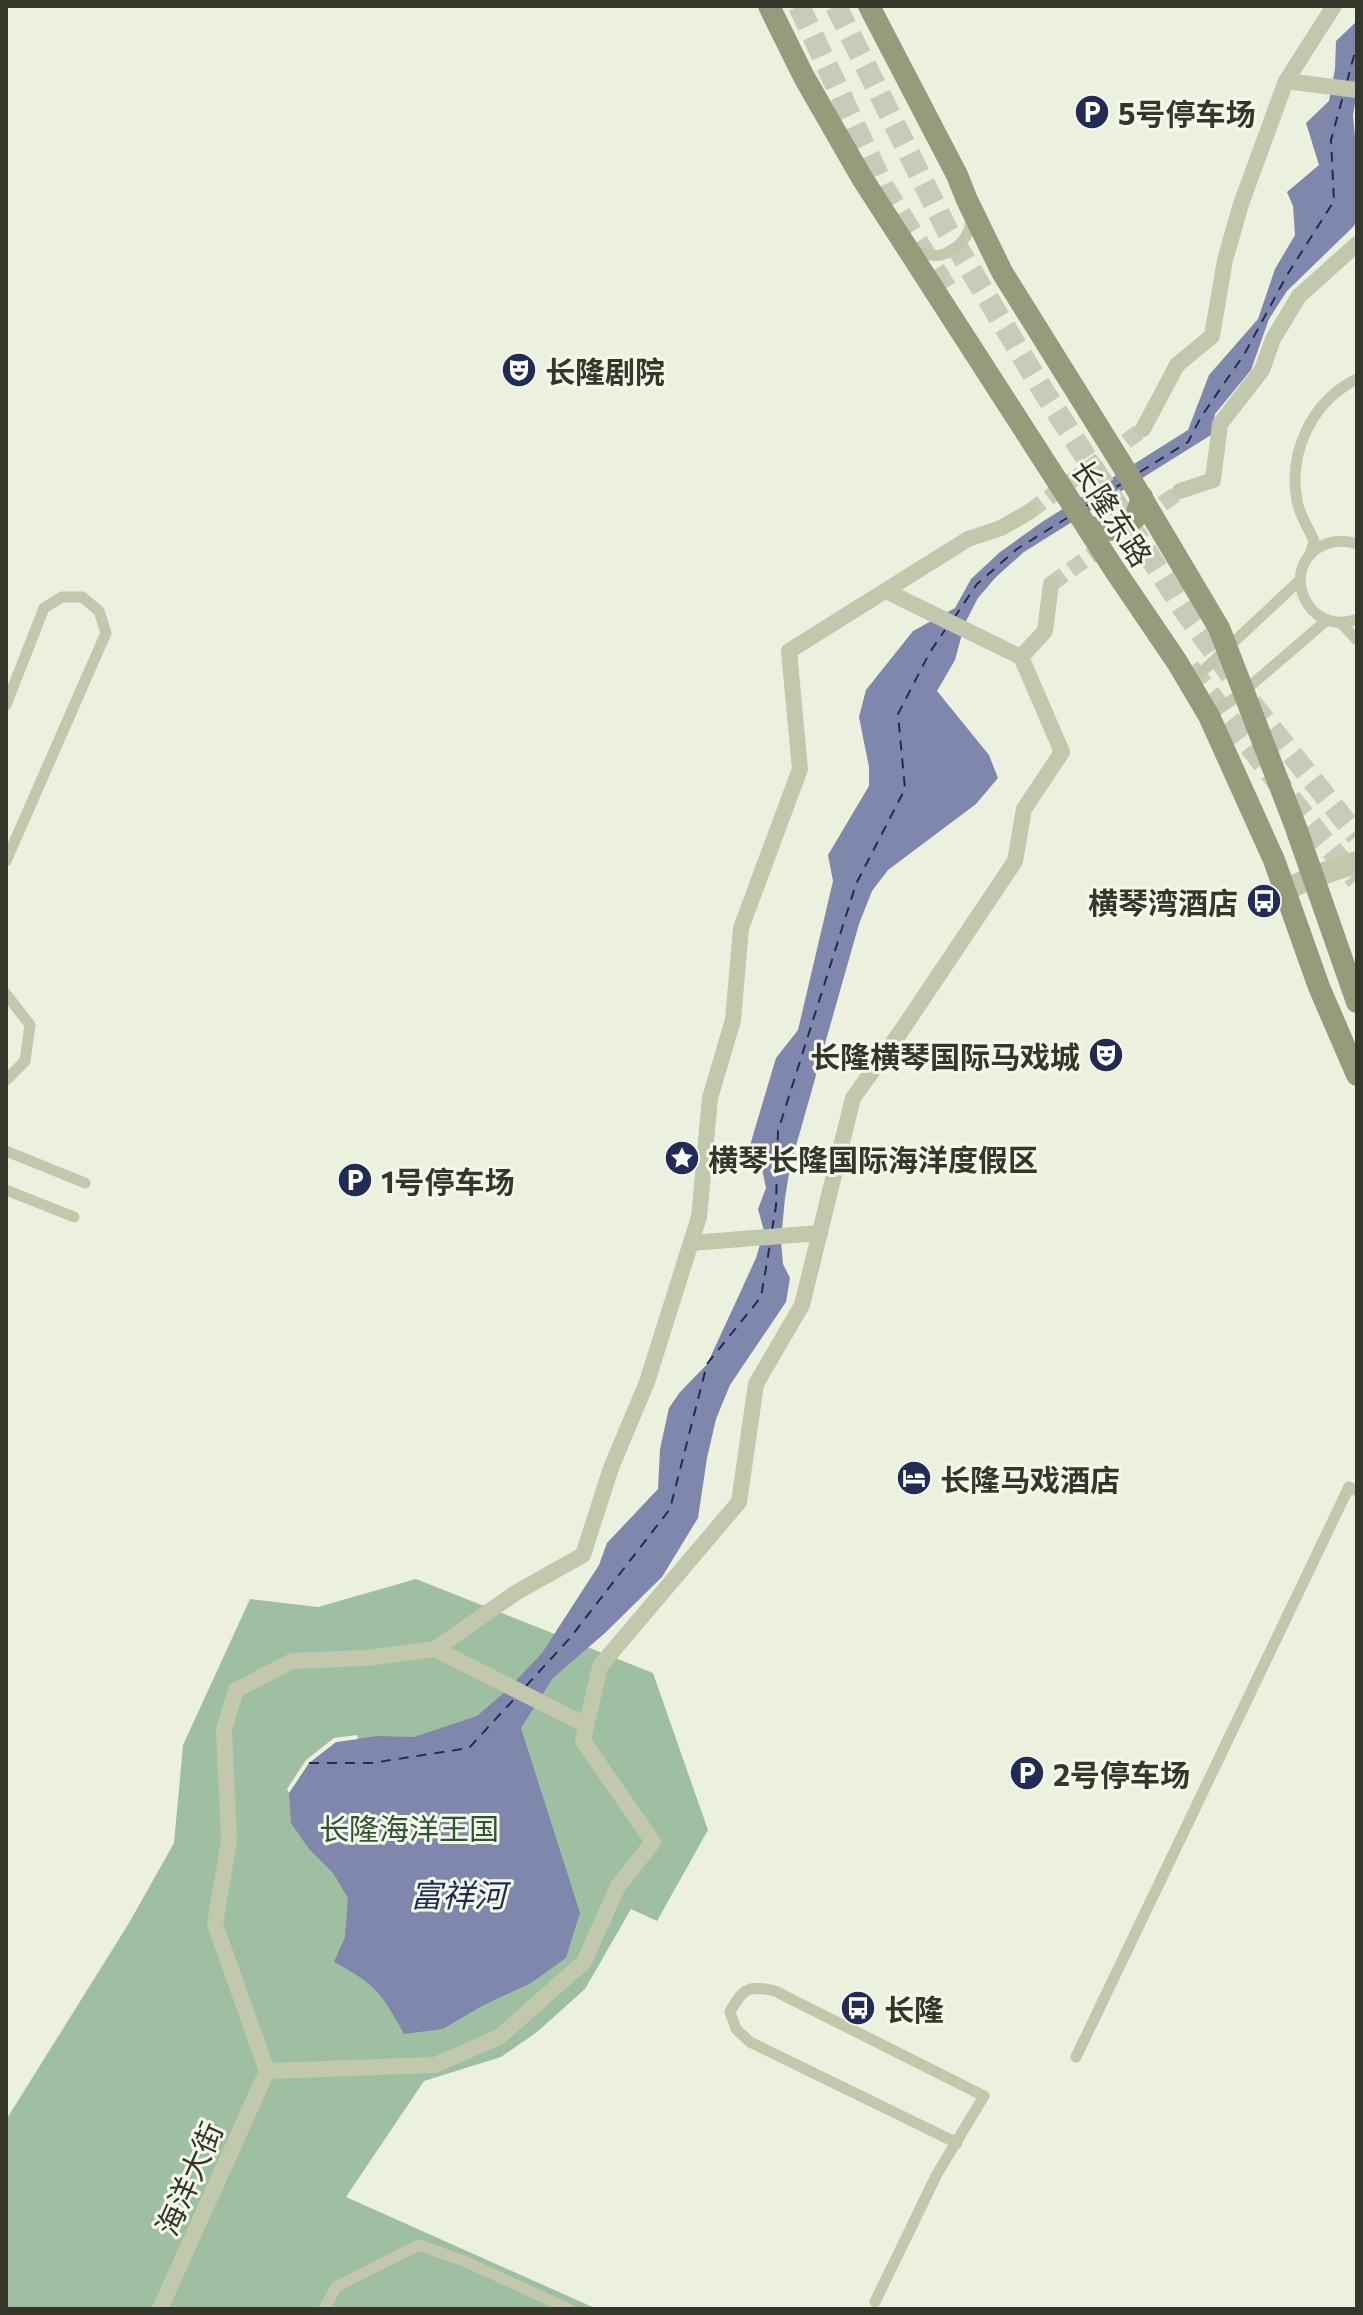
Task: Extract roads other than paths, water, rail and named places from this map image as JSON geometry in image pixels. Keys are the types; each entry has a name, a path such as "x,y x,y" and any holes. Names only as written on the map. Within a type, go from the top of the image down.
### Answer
{"main road":[{"name":"长隆东路","path":"769,6 787,47 855,165 1209,716 1285,890 1319,987 1357,1075"},
{"path":"786,6 787,47"},
{"name":"长隆东路","path":"869,8 957,175 1002,272 1142,497 1219,628 1276,774 1357,1002"},
{"path":"1088,527 1113,530 1135,518 1142,497"}],"street":[{"path":"1143,429 1177,365 1212,336 1225,260 1241,204 1286,81 1334,6"},
{"path":"1286,81 1357,90"},
{"path":"1180,491 1213,480 1220,424 1262,370 1273,339 1299,296 1357,244"},
{"path":"886,591 1021,657 1062,752 1024,809 1015,861 853,1098 802,1305 756,1384 739,1502 600,1666 583,1741 653,1842 618,1886 584,1962 499,2037 435,2065 267,2071 215,1924 229,1841 224,1729 236,1690 292,1661 367,1658 435,1649 517,1592 583,1555 611,1468 647,1382 699,1217 710,1098 733,1020 741,928 800,769 789,651 968,539 1001,528 1029,512"},
{"path":"1021,657 1045,631 1051,584"},
{"path":"1285,890 1357,862"},
{"path":"691,1243 820,1233"},
{"path":"435,1649 586,1725"},
{"name":"海洋大街","path":"160,2309 267,2071"}],"lane":[{"path":"890,219 916,251 939,256 961,245 971,223 967,200"},
{"path":"1357,379 1347,384 1313,416 1296,454 1297,502 1314,541 1303,567 1300,580 1302,593 1307,605 1316,614 1333,621 1357,640"},
{"path":"1310,555 1320,546 1334,541 1357,544"},
{"path":"1190,683 1300,580"},
{"path":"6,705 44,608 62,597 82,597 99,611 106,633 6,861"},
{"path":"1209,716 1333,621 1357,619"},
{"path":"6,994 30,1025 25,1061 6,1080"},
{"path":"6,1151 85,1183"},
{"path":"6,1190 74,1217"},
{"path":"1076,2057 1349,1487 1357,1491"},
{"path":"875,2302 937,2174 957,2143 984,2096 775,1991 755,1987 740,1994 730,2012 736,2029 750,2042 957,2143"},
{"path":"324,2309 336,2287 419,2245 464,2261 569,2309"}],"water":[{"name":"富祥河","path":"1357,21 1357,93 1353,115 1357,218 1354,226 1287,291 1269,319 1251,370 1215,414 1211,435 1024,552 996,577 978,598 965,623 955,660 937,691 989,755 998,778 976,804 888,870 872,891 859,924 790,1167 781,1240 783,1264 790,1278 786,1302 730,1385 716,1419 698,1518 662,1577 553,1678 521,1728 580,1913 566,1958 531,1983 443,2029 404,2034 376,1991 360,1977 334,1962 345,1937 348,1898 333,1873 309,1849 291,1823 289,1793 309,1763 336,1742 377,1736 414,1737 477,1716 542,1653 599,1565 607,1543 658,1489 660,1449 669,1408 707,1364 756,1258 764,1231 758,1209 766,1188 762,1169 748,1152 776,1058 798,1030 833,881 828,855 869,786 869,767 859,717 866,690 913,631 955,608 971,579 1000,552 1188,430 1209,375 1258,319 1275,269 1295,235 1293,206 1287,192 1319,165 1306,123 1329,101 1336,41"}],"tunnel":[{"path":"799,6 884,188 950,295"},
{"path":"836,6 948,232 1039,384 1182,607 1231,675"},
{"path":"1029,512 1143,429"},
{"path":"1143,518 1180,491"},
{"path":"1051,584 1108,543"},
{"path":"1189,668 1357,880"},
{"path":"1251,703 1357,836"}],"place":[{"name":"5号停车场","path":"1092,112"},
{"name":"长隆剧院","path":"519,370"},
{"name":"横琴湾酒店","path":"1264,901"},
{"name":"长隆横琴国际马戏城","path":"1106,1055"},
{"name":"横琴长隆国际海洋度假区","path":"682,1158"},
{"name":"1号停车场","path":"355,1180"},
{"name":"长隆马戏酒店","path":"914,1478"},
{"name":"2号停车场","path":"1027,1773"},
{"name":"长隆","path":"858,2008"}],"park label":[{"name":"长隆海洋王国","path":"409,1827"}]}
